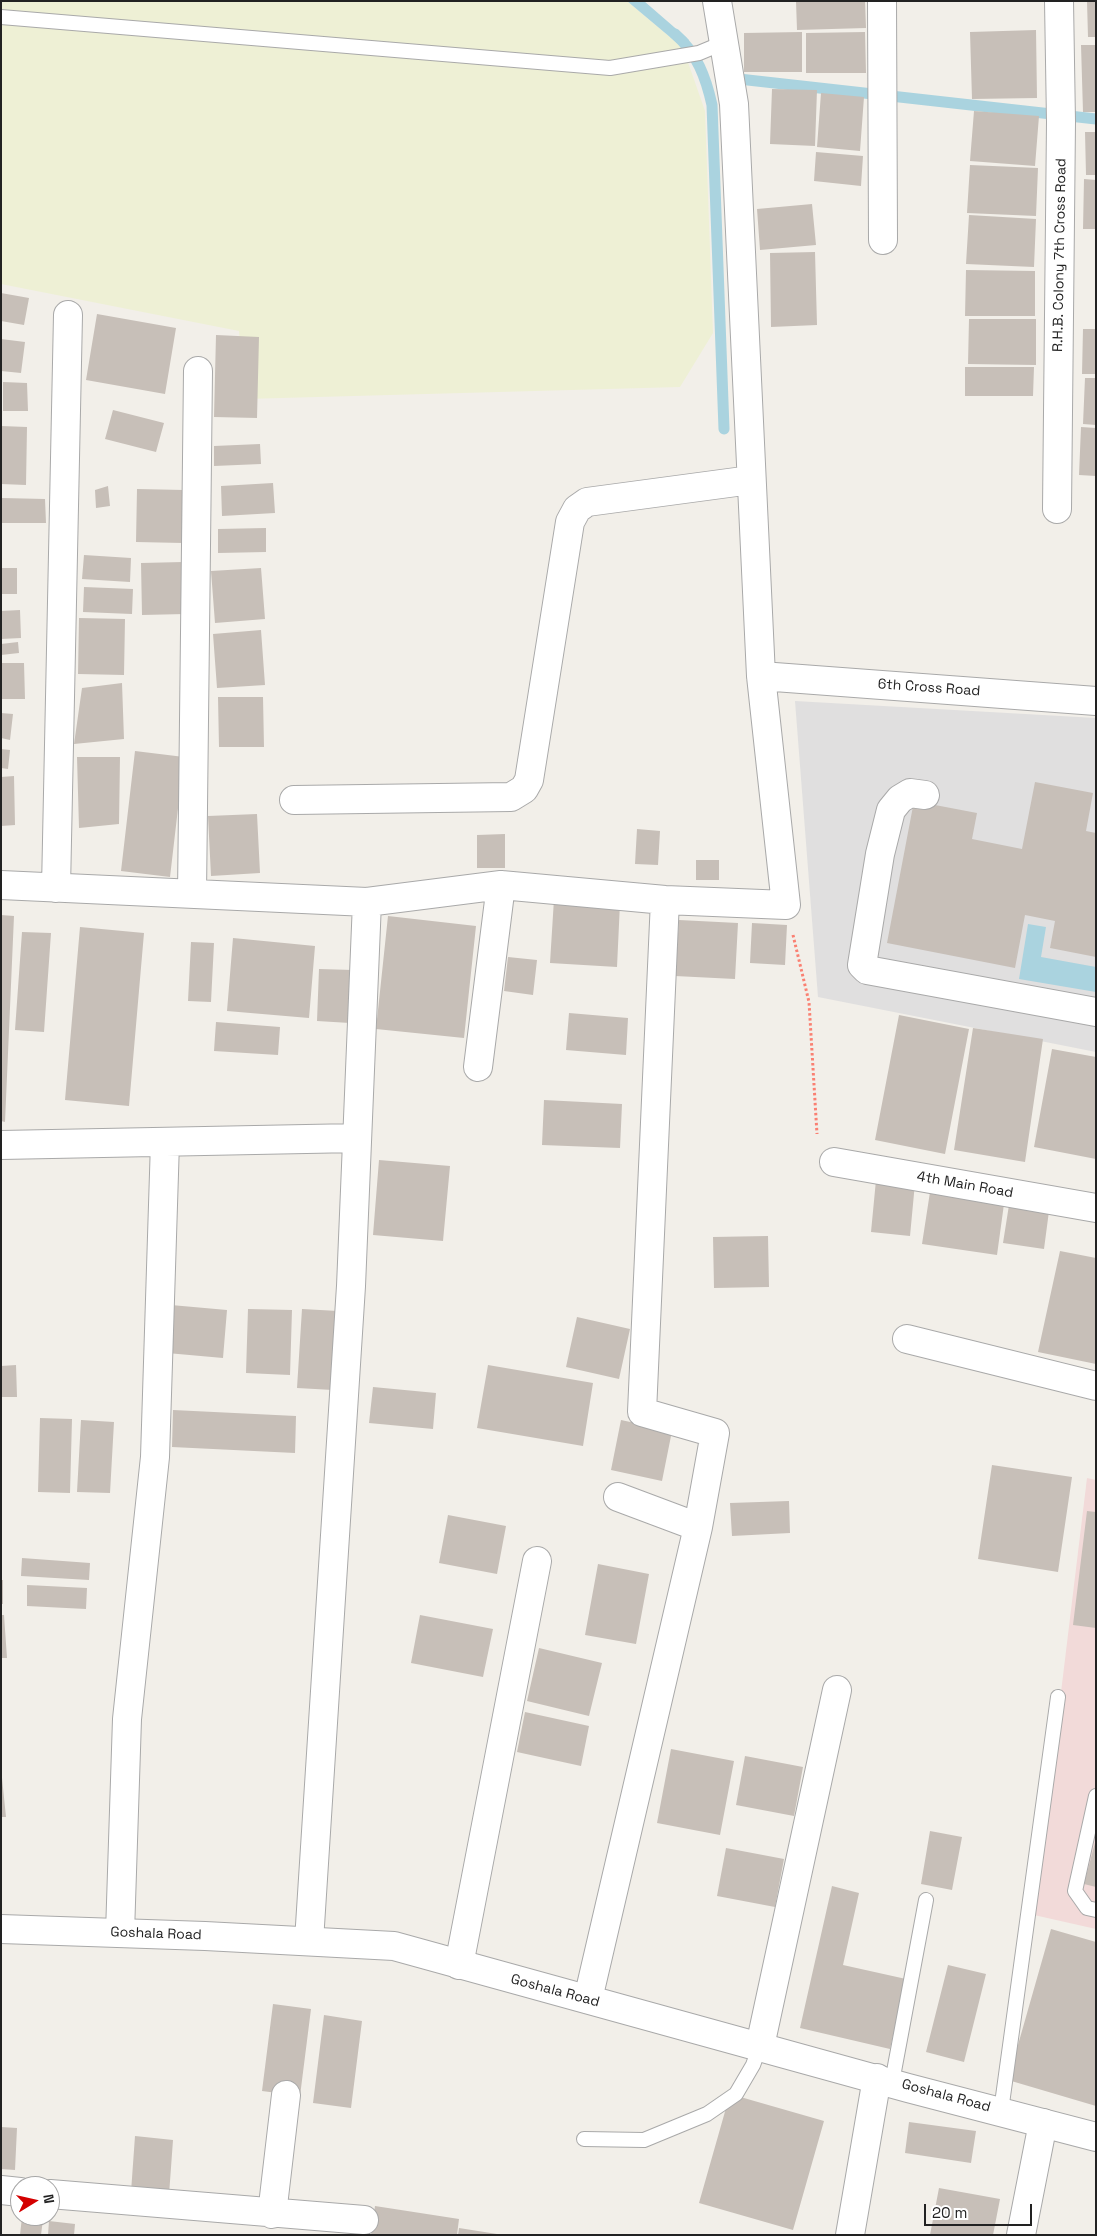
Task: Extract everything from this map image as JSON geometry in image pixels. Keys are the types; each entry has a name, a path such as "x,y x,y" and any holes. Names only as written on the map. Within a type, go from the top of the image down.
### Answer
{"street":[{"path":"1,885 367,902 501,885 665,900 786,905 762,676 734,104 717,1"},
{"path":"882,1 883,240"},
{"name":"R.H.B. Colony 7th Cross Road","path":"1057,508 1061,122 1059,1"},
{"path":"56,888 68,315"},
{"path":"192,894 198,371"},
{"path":"294,800 511,797 524,789 529,780 570,522 577,509 587,502 751,480"},
{"name":"6th Cross Road","path":"762,676 1096,701"},
{"path":"925,794 910,793 900,799 891,810 880,854 862,965 867,970 1096,1012"},
{"path":"478,1067 501,885"},
{"path":"588,2000 698,1527 715,1433 642,1412 665,900"},
{"path":"309,1941 351,1286 367,902"},
{"path":"1,1145 357,1138"},
{"path":"120,1932 127,1719 155,1457 165,1142"},
{"name":"4th Main Road","path":"834,1162 1096,1208"},
{"path":"907,1339 1096,1386"},
{"path":"618,1497 698,1527"},
{"path":"459,1965 537,1561"},
{"path":"760,2046 837,1690"},
{"name":"Goshala Road","path":"1,1929 120,1932 394,1946 1096,2137"},
{"path":"850,2235 884,2080"},
{"path":"272,2214 286,2095"},
{"path":"1021,2235 1043,2122"},
{"path":"60,2195 272,2214 364,2220"}],"lane":[{"path":"1,17 610,68 699,53 723,43"},
{"path":"1001,2111 1058,1697"},
{"path":"1096,1796 1075,1891 1086,1908 1096,1910"},
{"path":"884,2080 926,1900"},
{"path":"584,2139 644,2140 707,2114 736,2094 754,2065 760,2046"}],"path":[{"path":"786,905 809,1002 814,1112 820,1153 834,1162"}],"shaded area":[{"path":"795,701 1096,718 1096,1052 818,997"},
{"path":"1087,1478 1096,1480 1096,1929 1034,1915"}],"green space":[{"path":"1,1 627,1 683,48 705,111 713,333 680,387 245,399 239,331 1,284"}],"water":[{"path":"627,1 644,1 689,40 683,48"},
{"path":"1028,924 1046,927 1041,957 1096,967 1096,992 1019,979"}],"building":[{"path":"796,1 865,1 866,28 797,30"},
{"path":"1087,1 1096,1 1096,37 1088,37"},
{"path":"1036,30 1037,98 972,99 970,32"},
{"path":"802,32 802,72 744,72 744,33"},
{"path":"865,32 866,73 806,73 806,33"},
{"path":"1081,45 1096,45 1096,112 1083,112"},
{"path":"772,89 817,90 815,146 770,144"},
{"path":"821,93 864,97 860,151 817,147"},
{"path":"974,111 1039,116 1035,166 970,161"},
{"path":"1085,132 1096,132 1096,175 1086,175"},
{"path":"816,152 863,156 861,186 814,181"},
{"path":"970,165 1038,168 1036,216 967,213"},
{"path":"1084,179 1096,180 1096,229 1083,229"},
{"path":"812,204 816,245 760,250 757,209"},
{"path":"969,215 1036,219 1034,267 966,264"},
{"path":"815,252 817,325 771,327 770,253"},
{"path":"966,270 1035,271 1035,316 965,316"},
{"path":"1,293 29,298 24,325 1,321"},
{"path":"97,314 176,328 165,394 86,380"},
{"path":"969,319 1036,319 1036,365 968,364"},
{"path":"1083,329 1096,329 1096,374 1082,374"},
{"path":"216,335 259,337 257,418 214,417"},
{"path":"1,339 25,342 21,373 1,371"},
{"path":"965,367 1034,367 1033,396 965,396"},
{"path":"1085,378 1096,378 1096,425 1083,424"},
{"path":"3,382 27,383 28,411 3,411"},
{"path":"113,410 164,423 156,452 105,439"},
{"path":"1,426 27,427 26,485 1,484"},
{"path":"1081,427 1096,428 1096,476 1079,475"},
{"path":"260,444 261,464 214,466 214,446"},
{"path":"273,483 275,513 222,516 221,486"},
{"path":"108,486 110,506 96,508 95,490"},
{"path":"137,489 184,490 183,543 136,542"},
{"path":"2,498 45,499 46,523 2,523"},
{"path":"266,528 266,552 218,553 218,529"},
{"path":"84,555 131,558 130,582 82,579"},
{"path":"183,562 185,614 142,615 141,563"},
{"path":"1,568 17,568 17,594 1,594"},
{"path":"261,568 265,619 215,623 211,571"},
{"path":"84,587 133,589 132,614 83,612"},
{"path":"20,610 21,638 1,639 1,611"},
{"path":"79,618 125,619 124,675 78,674"},
{"path":"261,630 265,685 217,688 213,634"},
{"path":"18,642 19,653 1,655 1,644"},
{"path":"1,663 24,663 25,699 1,699"},
{"path":"122,683 124,739 74,744 82,688"},
{"path":"218,697 263,697 264,747 219,747"},
{"path":"1,713 13,714 10,740 1,738"},
{"path":"1,749 10,750 8,769 1,768"},
{"path":"135,751 184,757 170,877 121,871"},
{"path":"77,757 120,757 119,824 79,828"},
{"path":"14,776 15,825 1,826 1,777"},
{"path":"1035,782 1093,793 1086,831 1096,833 1096,957 1050,948 1055,921 1025,915 1015,968 887,943 914,801 977,813 972,839 1022,849"},
{"path":"257,814 260,873 211,876 208,816"},
{"path":"637,829 660,831 658,865 635,864"},
{"path":"505,834 505,868 477,868 477,835"},
{"path":"696,860 719,860 719,880 696,880"},
{"path":"554,899 620,903 617,967 550,963"},
{"path":"1,915 14,916 5,1122 1,1121"},
{"path":"388,916 476,926 464,1038 376,1029"},
{"path":"679,920 738,923 735,979 675,976"},
{"path":"752,923 787,925 785,965 750,963"},
{"path":"80,927 144,933 129,1106 65,1100"},
{"path":"22,932 51,933 44,1032 15,1030"},
{"path":"233,938 315,946 309,1018 227,1011"},
{"path":"191,942 214,943 211,1002 188,1001"},
{"path":"508,957 537,960 533,995 504,991"},
{"path":"319,969 353,970 350,1023 317,1021"},
{"path":"569,1013 628,1018 626,1055 566,1050"},
{"path":"899,1015 969,1029 945,1154 875,1140"},
{"path":"216,1022 280,1027 278,1055 214,1051"},
{"path":"973,1028 1043,1039 1025,1162 954,1150"},
{"path":"1052,1049 1096,1057 1096,1159 1034,1147"},
{"path":"544,1100 622,1104 620,1148 542,1145"},
{"path":"379,1160 450,1166 443,1241 373,1235"},
{"path":"876,1180 915,1183 910,1236 871,1232"},
{"path":"930,1192 1004,1204 997,1255 922,1244"},
{"path":"1009,1205 1049,1211 1044,1249 1003,1243"},
{"path":"768,1236 769,1287 714,1288 713,1237"},
{"path":"1060,1251 1096,1258 1096,1364 1038,1352"},
{"path":"171,1305 227,1310 223,1358 167,1353"},
{"path":"248,1309 292,1310 290,1375 246,1373"},
{"path":"302,1309 338,1311 333,1390 297,1388"},
{"path":"577,1317 630,1329 619,1379 566,1367"},
{"path":"16,1365 17,1397 1,1397 1,1366"},
{"path":"488,1365 593,1383 583,1446 477,1428"},
{"path":"373,1387 436,1393 433,1429 369,1423"},
{"path":"173,1410 296,1416 295,1453 172,1447"},
{"path":"40,1418 72,1419 70,1493 38,1492"},
{"path":"81,1420 114,1422 110,1493 77,1492"},
{"path":"621,1420 672,1431 662,1481 611,1470"},
{"path":"992,1465 1072,1477 1058,1572 978,1559"},
{"path":"789,1501 790,1533 732,1536 730,1503"},
{"path":"1087,1511 1096,1512 1096,1628 1073,1625"},
{"path":"448,1515 506,1526 497,1574 439,1563"},
{"path":"22,1558 90,1563 89,1580 21,1576"},
{"path":"598,1564 649,1574 636,1644 585,1635"},
{"path":"1,1580 3,1580 3,1604 1,1604"},
{"path":"27,1585 87,1588 86,1609 27,1606"},
{"path":"1,1615 4,1615 7,1658 1,1658"},
{"path":"420,1615 493,1629 483,1677 411,1663"},
{"path":"539,1648 602,1663 589,1716 527,1701"},
{"path":"525,1712 589,1726 581,1766 517,1752"},
{"path":"671,1749 734,1761 720,1835 657,1823"},
{"path":"745,1756 803,1767 794,1816 736,1805"},
{"path":"1,1768 6,1817 1,1817"},
{"path":"930,1831 962,1837 952,1890 921,1884"},
{"path":"1096,1839 1096,1887 1084,1884"},
{"path":"726,1848 784,1859 775,1907 717,1896"},
{"path":"832,1886 859,1893 843,1965 906,1979 890,2049 800,2028"},
{"path":"1051,1929 1096,1942 1096,2106 1008,2080"},
{"path":"948,1965 986,1974 964,2062 926,2052"},
{"path":"273,2004 311,2009 300,2096 262,2091"},
{"path":"324,2015 362,2021 351,2108 313,2103"},
{"path":"730,2094 824,2121 793,2230 699,2203"},
{"path":"909,2122 976,2131 971,2163 905,2153"},
{"path":"1,2127 17,2128 15,2170 1,2169"},
{"path":"135,2136 173,2140 169,2195 131,2192"},
{"path":"939,2188 1000,2199 993,2235 930,2235"},
{"path":"375,2206 459,2219 457,2235 371,2235"},
{"path":"60,2222 75,2224 74,2235 48,2235 49,2226 60,2226"},
{"path":"21,2226 42,2226 41,2235 20,2235"},
{"path":"459,2228 497,2234 497,2235 458,2235"}],"waterway":[{"path":"675,34 683,41 700,66 712,105 724,429"},
{"path":"730,78 1096,119"}]}
